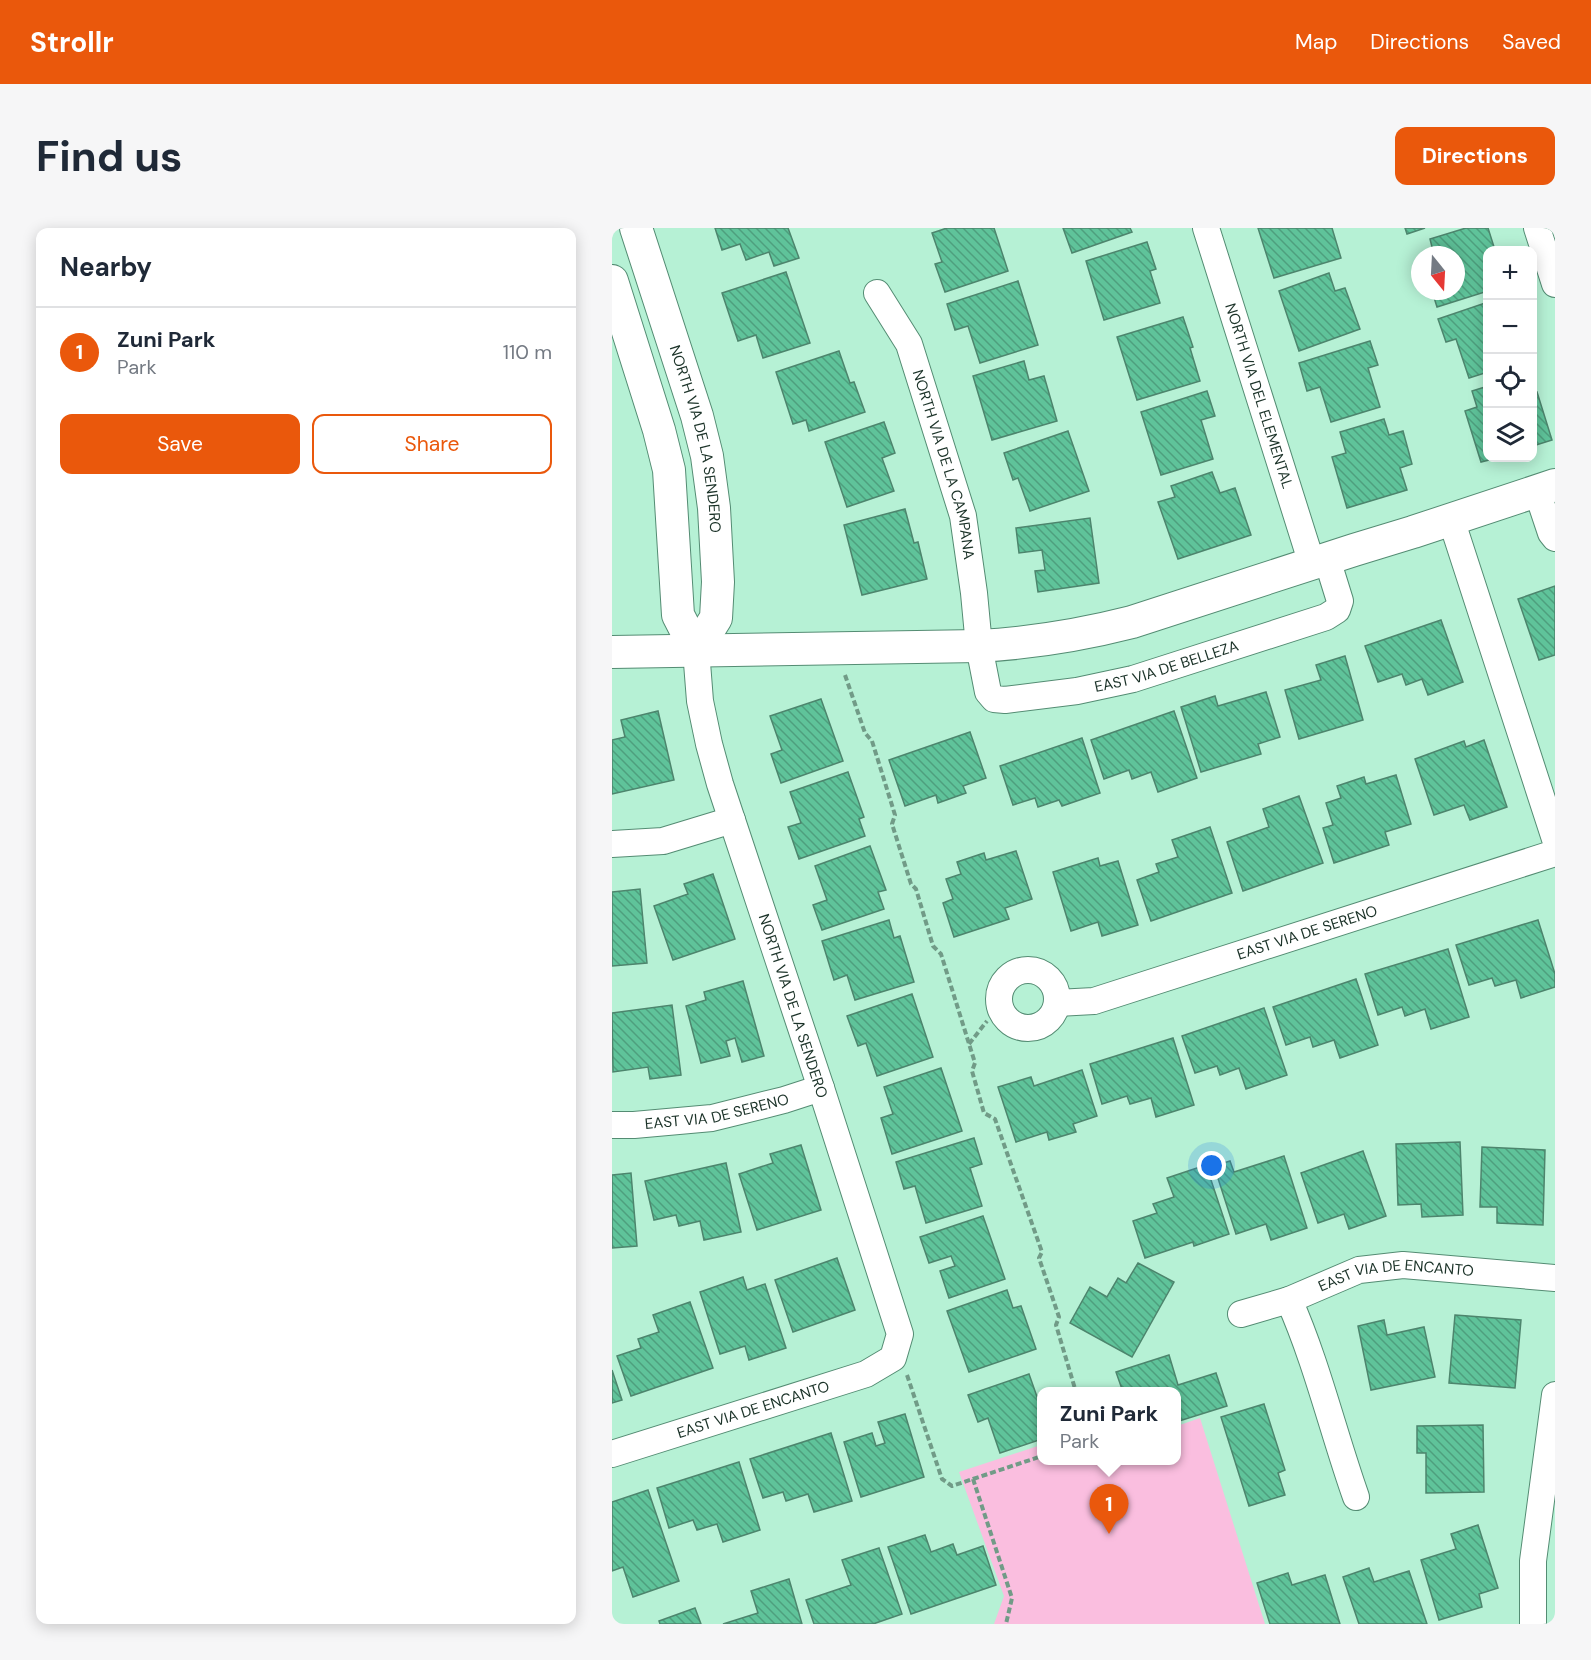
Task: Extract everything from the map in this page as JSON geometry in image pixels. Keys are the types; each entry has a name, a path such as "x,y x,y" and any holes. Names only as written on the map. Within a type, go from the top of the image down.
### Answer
{"street":[{"name":"NORTH VIA DE LA SENDERO","path":"636,228 697,416 707,456 714,508 718,582 716,618 696,650"},
{"name":"NORTH VIA DEL ELEMENTAL","path":"1206,228 1319,561"},
{"path":"1537,228 1555,284"},
{"name":"NORTH VIA DE LA SENDERO","path":"612,281 659,430 669,470 678,615 696,650 700,701 709,744 900,1334 900,1366"},
{"name":"NORTH VIA DE LA CAMPANA","path":"877,292 909,344 963,516 980,646"},
{"path":"612,651 980,646 1021,644 1096,631 1132,622 1546,488 1551,533 1555,538"},
{"path":"1451,519 1555,839"},
{"name":"EAST VIA DE BELLEZA","path":"980,646 988,692 994,699 1005,700 1077,691 1133,679 1326,617 1337,610 1340,601 1319,561"},
{"path":"612,844 663,841 732,820"},
{"name":"EAST VIA DE SERENO","path":"1057,1003 1094,1001 1555,853"},
{"name":"EAST VIA DE SERENO","path":"612,1125 712,1118 821,1088"},
{"name":"EAST VIA DE ENCANTO","path":"1241,1314 1289,1300 1359,1270 1403,1265 1555,1278"},
{"path":"1289,1300 1304,1333 1356,1497"},
{"name":"EAST VIA DE ENCANTO","path":"612,1454 866,1374 900,1366"},
{"path":"1533,1624 1533,1561 1548,1493 1555,1395"}],"path":[{"path":"844,671 865,734 872,741 896,815 892,824 911,884 916,889 933,946 941,954 975,1063 972,1071 984,1113 995,1119 1042,1252 1039,1258 1059,1317 1056,1325 1075,1387"},
{"path":"969,1044 987,1021"},
{"path":"900,1366 942,1479 952,1485 1037,1457"},
{"path":"973,1479 1012,1598 1006,1624"}],"shaded area":[{"path":"1200,1418 1265,1624 994,1624 1004,1596 959,1472 1037,1446 1037,1465 1181,1465 1181,1425"}],"building":[{"path":"715,228 788,228 799,258 774,266 769,252 746,260 740,244 722,250"},
{"path":"947,228 994,228 1008,271 945,292 935,264 942,262 932,233"},
{"path":"1063,228 1130,228 1132,232 1072,253"},
{"path":"1258,228 1332,228 1341,258 1274,278"},
{"path":"1405,228 1425,228 1407,234"},
{"path":"1466,228 1488,228 1494,246 1483,246 1483,293 1465,298 1465,246 1432,246 1430,239"},
{"path":"1147,242 1156,269 1150,271 1160,303 1104,320 1086,261"},
{"path":"786,272 810,343 763,358 756,335 738,341 722,293"},
{"path":"1329,273 1335,291 1345,288 1360,329 1299,351 1279,291"},
{"path":"1018,281 1038,345 980,363 968,326 955,330 947,304"},
{"path":"1435,300 1459,300 1437,307"},
{"path":"1483,304 1483,374 1469,378 1456,339 1446,342 1438,319"},
{"path":"1183,317 1193,347 1190,348 1200,381 1137,400 1117,337"},
{"path":"1370,341 1378,365 1368,368 1380,407 1331,422 1320,387 1307,391 1299,363"},
{"path":"839,351 850,383 854,382 865,412 809,431 806,420 793,424 776,372"},
{"path":"1024,361 1029,380 1044,376 1057,421 992,440 973,376"},
{"path":"1483,388 1483,462 1481,462 1465,411 1477,407 1472,391"},
{"path":"1207,391 1215,416 1201,420 1213,459 1161,475 1141,412"},
{"path":"1537,392 1552,440 1537,445"},
{"path":"1384,419 1389,435 1403,431 1412,464 1400,468 1407,490 1347,508 1332,457 1346,453 1340,432"},
{"path":"884,422 895,453 882,458 894,491 847,507 825,442"},
{"path":"1068,431 1089,491 1030,511 1018,478 1013,480 1004,453"},
{"path":"1212,472 1220,493 1235,488 1251,535 1178,559 1158,502 1175,497 1171,486"},
{"path":"905,509 914,543 918,542 927,579 862,595 844,525"},
{"path":"1090,518 1099,583 1038,592 1035,571 1045,570 1042,550 1019,553 1016,528"},
{"path":"1555,586 1555,655 1539,660 1518,599"},
{"path":"1441,620 1463,682 1428,695 1422,679 1406,685 1402,674 1378,682 1365,646"},
{"path":"1345,656 1363,720 1299,739 1285,690 1321,680 1316,665"},
{"path":"1266,692 1280,737 1258,744 1261,754 1201,772 1181,707 1215,696 1218,706"},
{"path":"821,699 843,761 781,783 771,754 782,750 770,716"},
{"path":"658,711 674,780 612,794 612,740 625,737 621,720"},
{"path":"1174,711 1197,778 1158,792 1151,772 1132,779 1129,770 1104,779 1091,740"},
{"path":"970,732 986,778 963,786 966,793 938,803 936,795 905,806 889,760"},
{"path":"1082,738 1100,793 1062,806 1059,800 1038,807 1035,798 1013,805 1000,766"},
{"path":"1484,740 1507,807 1470,820 1464,805 1434,815 1415,759 1464,741 1466,747"},
{"path":"848,772 864,817 859,819 865,836 799,859 788,827 801,823 790,792"},
{"path":"1396,775 1411,824 1385,832 1389,845 1334,863 1323,828 1333,825 1326,803 1341,798 1337,786 1364,777 1366,784"},
{"path":"1299,796 1323,863 1243,891 1227,842 1269,827 1263,809"},
{"path":"1210,827 1232,893 1151,921 1137,880 1159,872 1156,864 1178,857 1172,840"},
{"path":"870,846 886,890 878,892 884,909 822,930 813,905 827,900 815,866"},
{"path":"1016,851 1032,899 1005,908 1009,919 954,937 943,903 953,899 946,879 961,874 957,862 984,853 986,860"},
{"path":"1098,858 1100,866 1118,861 1138,925 1102,936 1098,922 1071,931 1053,872"},
{"path":"713,874 735,939 673,960 654,906 688,894 684,884"},
{"path":"640,889 647,963 612,966 612,892"},
{"path":"889,920 894,938 900,936 914,982 855,1000 847,975 834,980 822,941"},
{"path":"1538,920 1555,974 1555,987 1521,998 1516,980 1495,986 1492,978 1469,985 1456,945"},
{"path":"1448,949 1469,1017 1431,1029 1425,1009 1405,1016 1402,1007 1378,1015 1365,974"},
{"path":"1356,979 1378,1045 1340,1058 1334,1040 1313,1047 1310,1037 1286,1045 1273,1007"},
{"path":"743,981 764,1056 742,1062 735,1038 726,1041 730,1056 701,1063 686,1006 706,1000 704,992"},
{"path":"912,994 933,1057 877,1076 866,1043 858,1046 847,1016"},
{"path":"672,1005 681,1075 650,1079 648,1067 613,1072 612,1013"},
{"path":"1264,1008 1287,1075 1246,1089 1239,1068 1220,1075 1217,1066 1195,1073 1182,1036"},
{"path":"1173,1038 1194,1105 1156,1117 1151,1098 1130,1104 1127,1096 1102,1104 1090,1064"},
{"path":"941,1068 962,1131 892,1154 881,1118 893,1114 884,1087"},
{"path":"1082,1070 1097,1116 1073,1124 1076,1132 1049,1140 1047,1132 1016,1142 998,1087 1031,1077 1034,1086"},
{"path":"974,1138 982,1164 970,1168 982,1206 926,1223 915,1186 904,1189 896,1162"},
{"path":"1460,1142 1463,1215 1422,1217 1421,1204 1398,1205 1396,1144"},
{"path":"801,1145 821,1210 757,1230 739,1174 773,1163 770,1154"},
{"path":"1482,1147 1545,1150 1543,1225 1497,1223 1497,1207 1480,1207"},
{"path":"1363,1151 1386,1216 1349,1229 1344,1214 1318,1223 1301,1173"},
{"path":"1284,1156 1307,1228 1271,1240 1266,1224 1236,1234 1214,1166 1230,1161 1234,1172"},
{"path":"726,1163 741,1232 704,1240 700,1221 679,1226 676,1215 654,1220 645,1181"},
{"path":"1206,1165 1229,1234 1194,1246 1193,1242 1145,1258 1133,1221 1157,1213 1153,1204 1174,1197 1167,1178"},
{"path":"631,1173 637,1246 612,1248 612,1175"},
{"path":"983,1216 1005,1279 949,1298 940,1271 955,1266 951,1256 929,1263 920,1237"},
{"path":"837,1258 855,1310 793,1332 775,1280"},
{"path":"1138,1263 1174,1282 1132,1357 1070,1323 1090,1287 1107,1297 1118,1278 1126,1283"},
{"path":"743,1277 747,1290 765,1284 786,1348 749,1360 745,1346 720,1354 700,1292"},
{"path":"1007,1290 1013,1308 1021,1306 1036,1349 969,1372 947,1311"},
{"path":"690,1302 713,1368 631,1396 617,1356 641,1348 638,1339 659,1332 653,1315"},
{"path":"1455,1315 1521,1320 1515,1388 1449,1383"},
{"path":"1384,1320 1387,1335 1424,1327 1435,1377 1371,1390 1358,1326"},
{"path":"1169,1355 1178,1385 1216,1373 1227,1406 1181,1420 1181,1387 1121,1387 1116,1372"},
{"path":"612,1370 622,1400 612,1403"},
{"path":"1029,1374 1037,1397 1037,1441 1000,1453 988,1418 978,1422 968,1395"},
{"path":"1264,1404 1285,1470 1278,1473 1285,1495 1249,1506 1221,1417"},
{"path":"905,1414 924,1477 861,1497 844,1442 872,1433 876,1446 885,1443 878,1422"},
{"path":"1483,1425 1484,1492 1426,1493 1426,1453 1417,1453 1417,1426"},
{"path":"831,1433 852,1501 814,1512 808,1494 786,1501 783,1492 763,1498 750,1459"},
{"path":"739,1462 760,1530 723,1542 717,1524 697,1530 693,1520 669,1528 657,1488"},
{"path":"648,1490 679,1581 633,1597 623,1567 612,1571 612,1502"},
{"path":"1478,1525 1498,1588 1479,1594 1482,1607 1439,1620 1421,1560 1456,1549 1451,1534"},
{"path":"925,1535 931,1552 953,1544 957,1555 983,1546 996,1585 911,1614 888,1547"},
{"path":"879,1548 902,1614 873,1624 814,1624 806,1600 851,1585 842,1560"},
{"path":"1369,1568 1374,1582 1409,1571 1427,1624 1359,1624 1343,1577"},
{"path":"1288,1573 1292,1585 1325,1575 1340,1624 1270,1624 1257,1583"},
{"path":"789,1579 802,1624 723,1624 758,1613 751,1591"},
{"path":"695,1608 701,1624 660,1624 659,1621"}],"place":[{"name":"Zuni Park","path":"1109,1534"}]}
